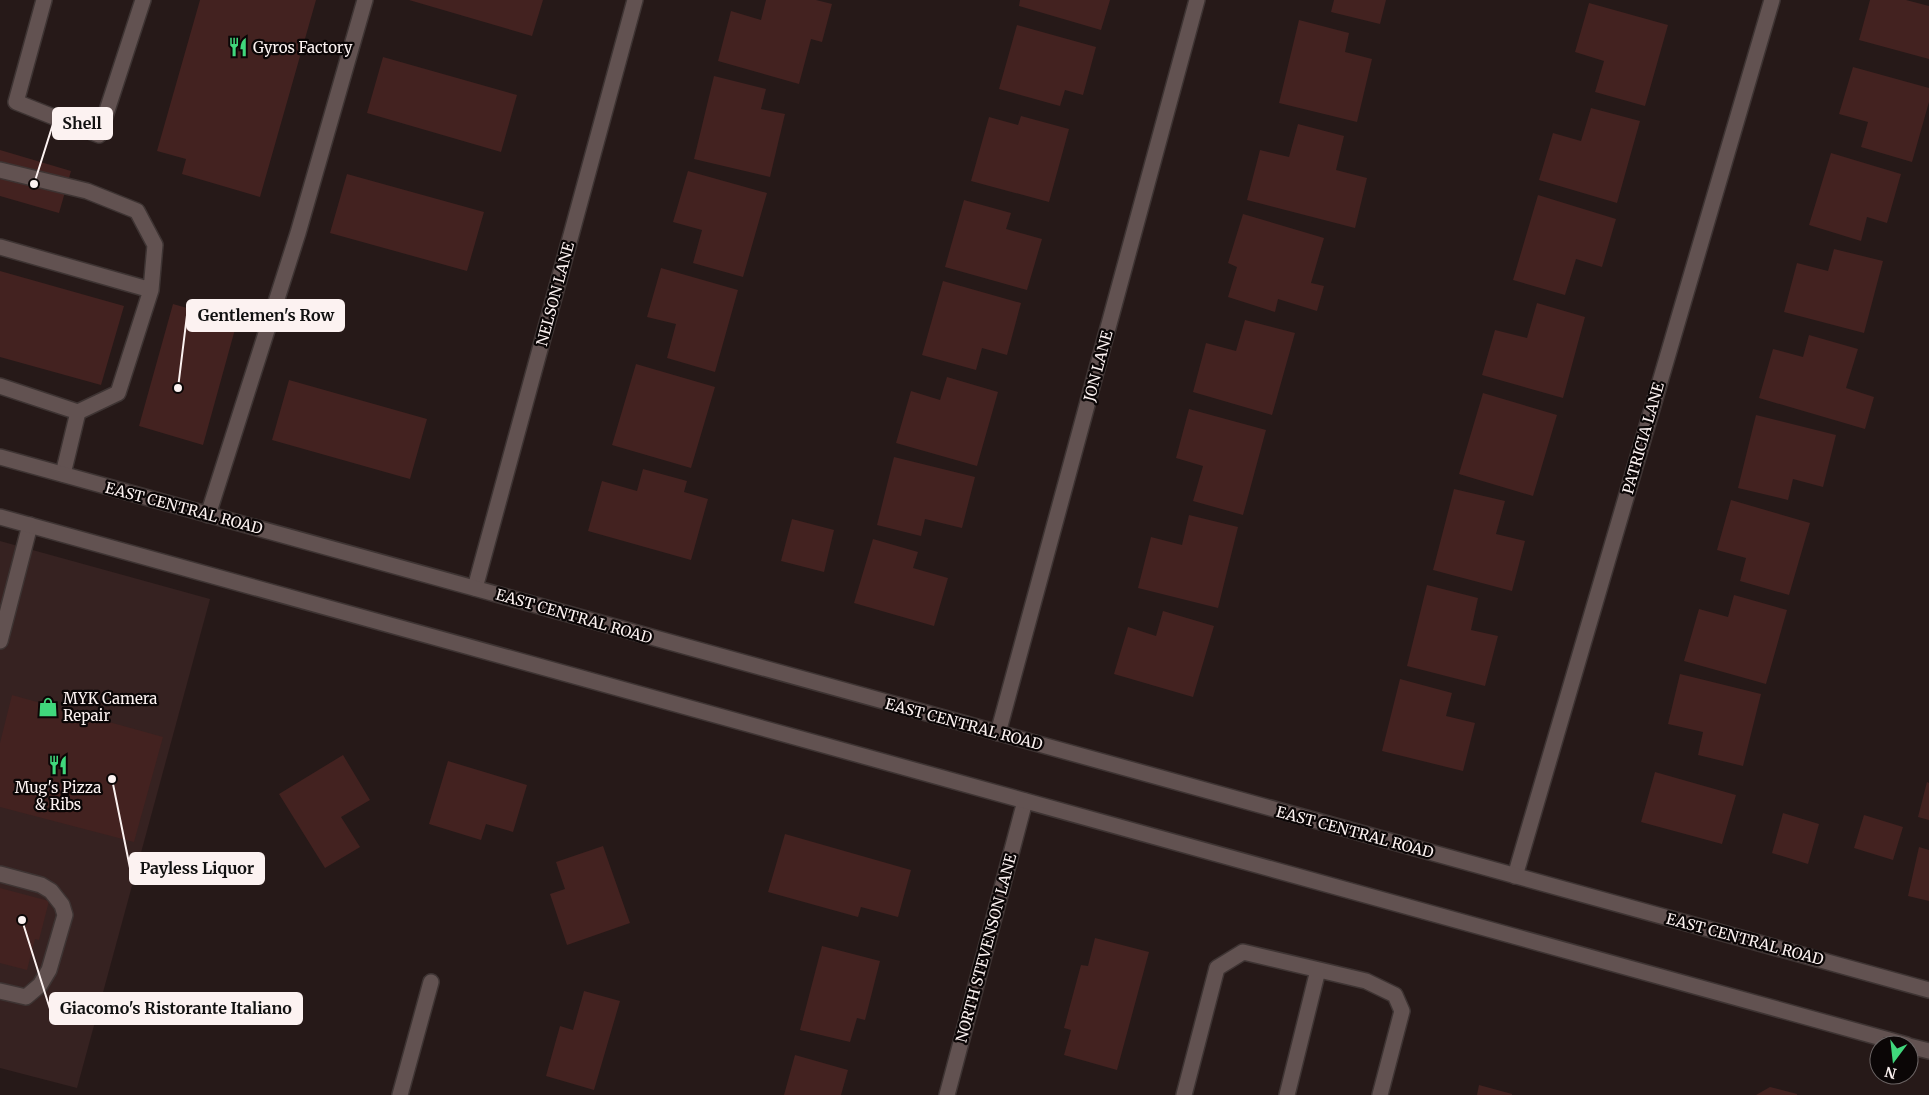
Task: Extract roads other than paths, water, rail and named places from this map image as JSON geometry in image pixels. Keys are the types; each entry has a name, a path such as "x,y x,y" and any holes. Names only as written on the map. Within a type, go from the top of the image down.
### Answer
{"main road":[{"path":"44,0 16,102 99,134 143,0"},
{"path":"208,514 298,233 365,0"},
{"name":"NELSON LANE","path":"475,588 636,0"},
{"name":"JON LANE","path":"998,733 1197,0"},
{"name":"PATRICIA LANE","path":"1515,876 1772,0"},
{"path":"0,170 87,191 138,211 155,245 151,290 118,393 78,412 0,386"},
{"path":"0,247 151,290"},
{"path":"63,474 78,412"},
{"name":"EAST CENTRAL ROAD","path":"0,457 1929,990"},
{"path":"0,517 1872,1035"},
{"path":"0,640 30,525"},
{"name":"NORTH STEVENSON LANE","path":"947,1095 1026,801"},
{"path":"0,874 41,885 51,891 62,905 65,915 49,970 40,985 26,997 0,991"},
{"path":"1184,1095 1217,968 1243,952 1366,981 1395,995 1402,1011 1380,1095"},
{"path":"1287,1095 1318,970"},
{"path":"400,1095 431,982"}],"place":[{"name":"Gyros Factory","path":"238,47"},
{"name":"Shell","path":"34,184"},
{"name":"Gentlemen's Row","path":"178,388"},
{"name":"MYK Camera Repair","path":"48,707"},
{"name":"Mug's Pizza & Ribs","path":"58,765"},
{"name":"Payless Liquor","path":"112,779"},
{"name":"Giacomo's Ristorante Italiano","path":"22,920"}]}
